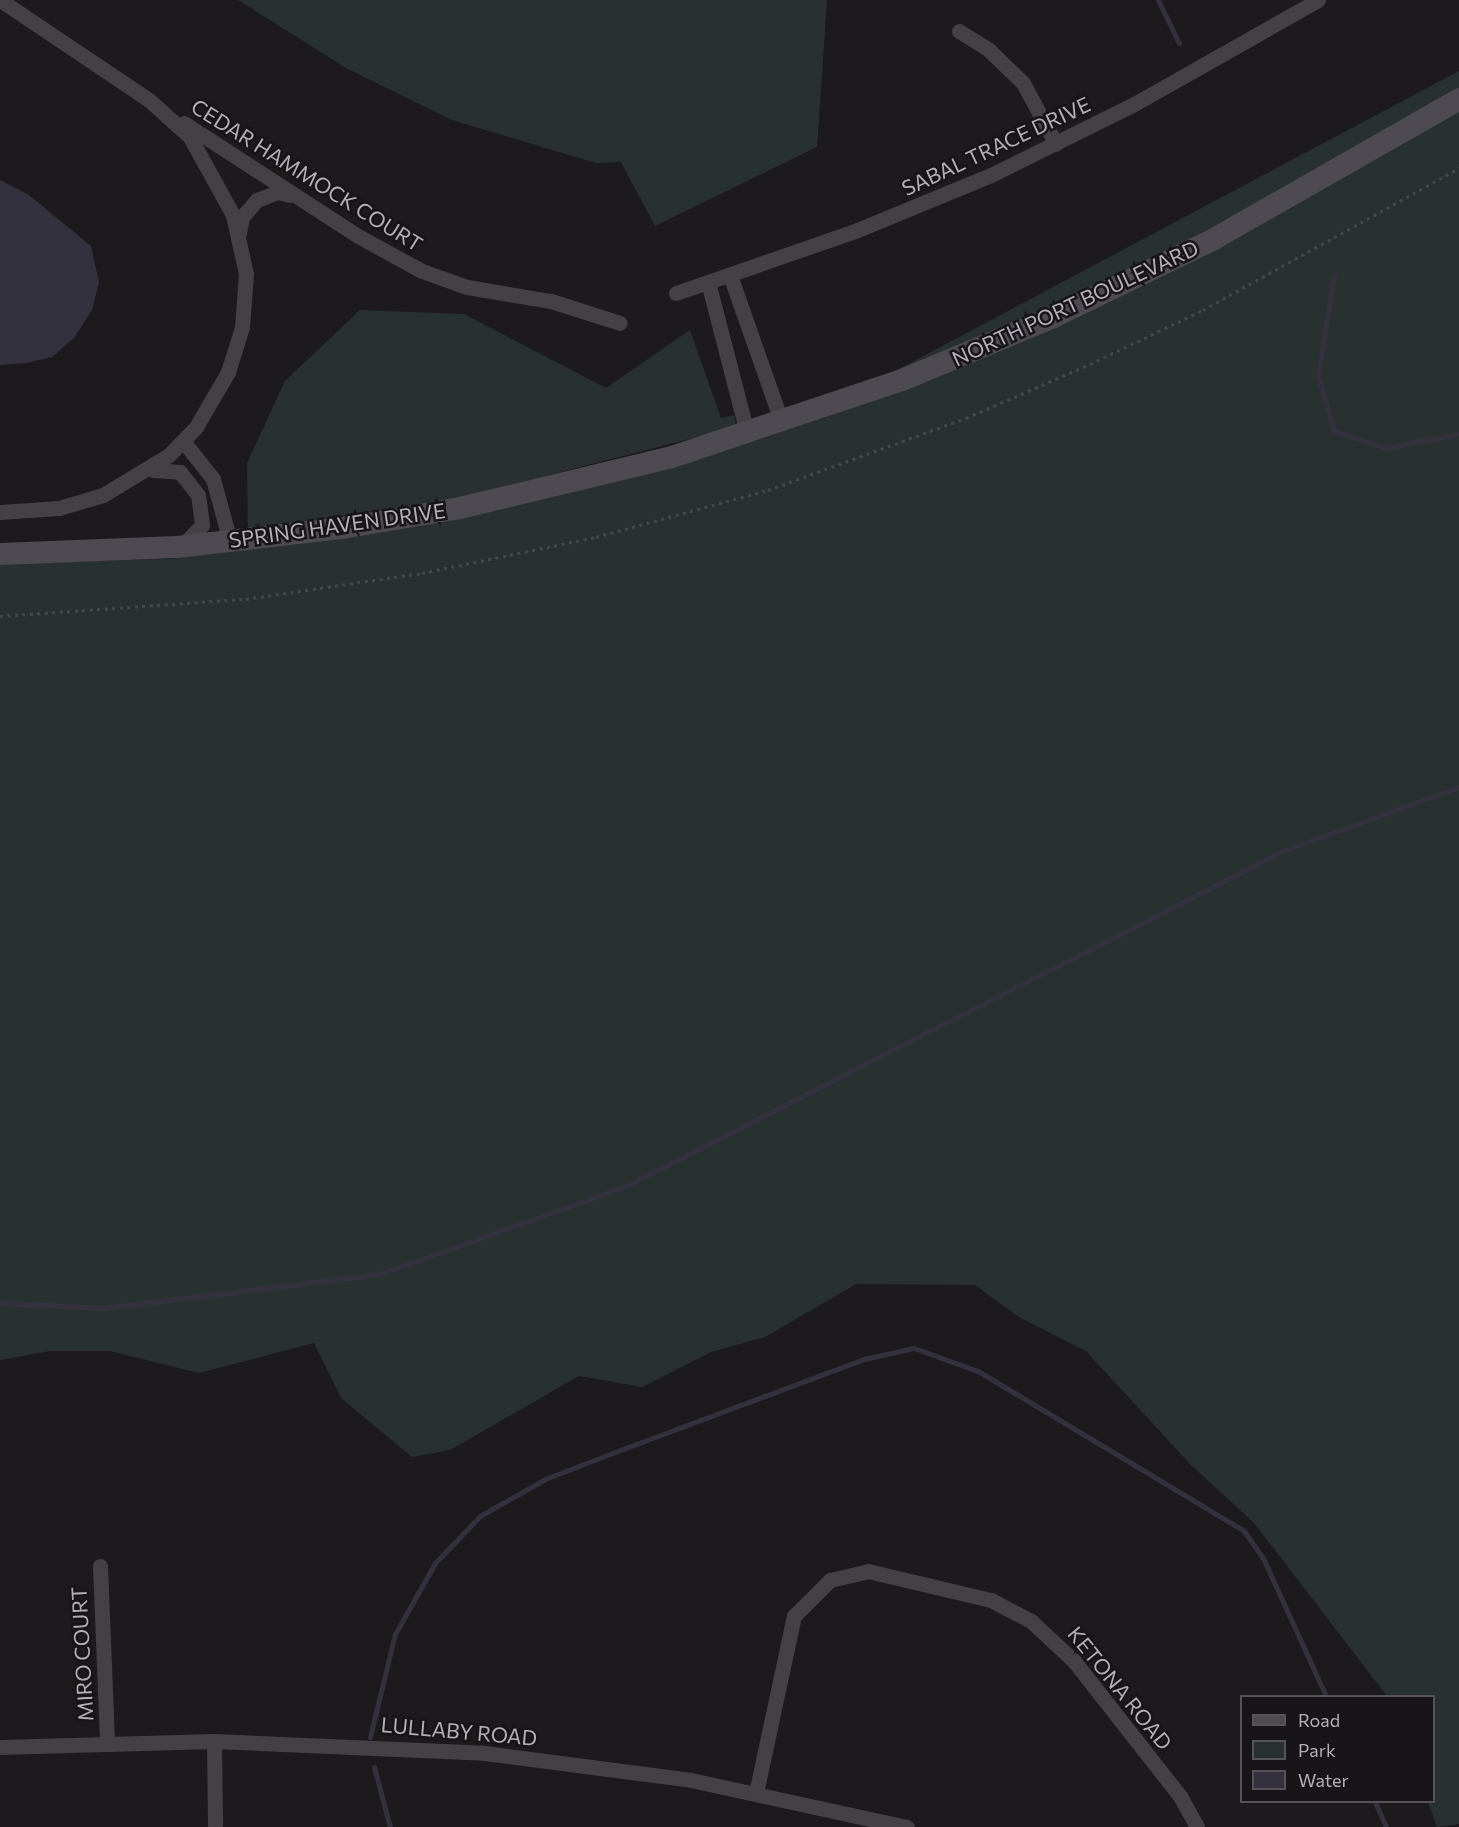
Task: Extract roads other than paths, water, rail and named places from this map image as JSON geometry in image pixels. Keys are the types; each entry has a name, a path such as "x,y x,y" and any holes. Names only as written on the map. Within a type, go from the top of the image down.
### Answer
{"street":[{"path":"0,0 149,100 206,159 239,233"},
{"name":"SABAL TRACE DRIVE","path":"676,293 877,222 1056,144 1318,0"},
{"path":"959,31 1012,70 1056,144"},
{"name":"NORTH PORT BOULEVARD","path":"669,458 747,434 974,351 1125,284 1459,99"},
{"name":"CEDAR HAMMOCK COURT","path":"149,100 378,249 442,279 492,293 551,300 620,323"},
{"path":"150,471 183,441 217,395 235,353 246,302 239,233 242,217 257,200 278,192 296,196"},
{"path":"730,275 781,421"},
{"path":"708,282 747,434"},
{"path":"722,338 748,329"},
{"path":"183,441 213,479 230,541"},
{"name":"SPRING HAVEN DRIVE","path":"0,554 177,547 460,508 669,458"},
{"path":"0,512 81,502 150,471 170,467 180,471 198,495 199,534 177,547"},
{"name":"MIRO COURT","path":"100,1566 107,1740"},
{"name":"KETONA ROAD","path":"756,1793 794,1616 830,1580 868,1571 991,1600 1031,1621 1074,1661 1180,1796 1197,1827"},
{"name":"LULLABY ROAD","path":"0,1747 107,1740 214,1741 484,1753 756,1793 908,1827"},
{"path":"214,1741 214,1827"}],"water":[{"path":"0,180 29,195 91,246 99,282 92,310 74,338 52,357 26,363 0,365"}],"waterway":[{"path":"1158,0 1179,43"},
{"path":"1334,274 1318,376 1334,431 1386,448 1459,434"},
{"path":"0,1303 104,1308 380,1274 628,1185 1285,850 1459,787"},
{"path":"370,1737 395,1634 435,1563 480,1516 545,1479 864,1359 914,1348 978,1371 1244,1531 1263,1558 1326,1695"},
{"path":"374,1767 390,1827"},
{"path":"1375,1803 1386,1827"}]}
